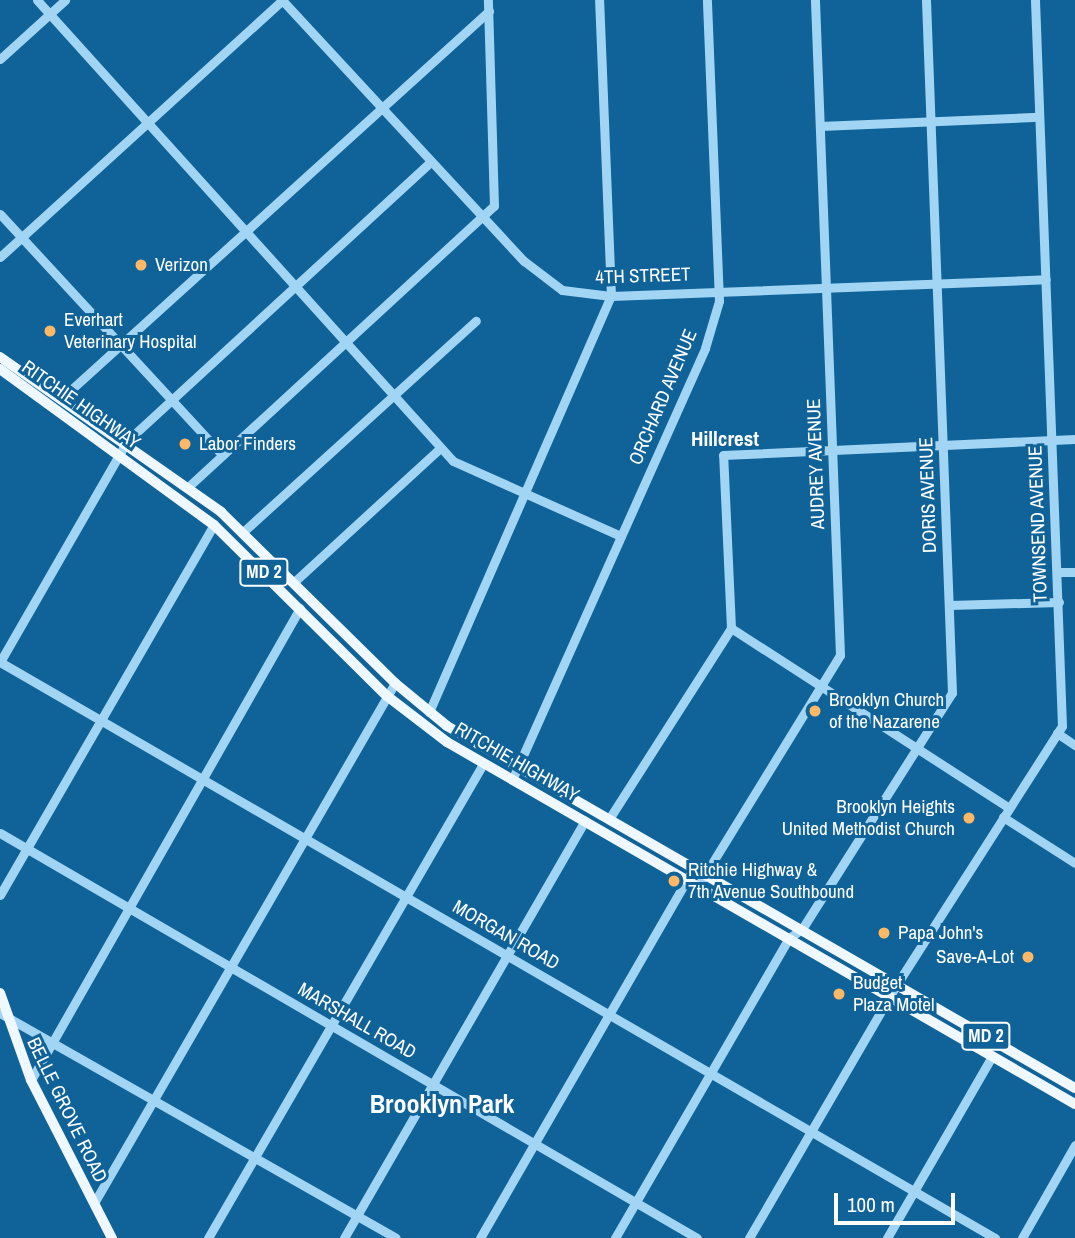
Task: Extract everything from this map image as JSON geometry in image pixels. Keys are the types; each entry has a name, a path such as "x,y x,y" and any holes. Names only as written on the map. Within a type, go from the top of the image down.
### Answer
{"main road":[{"name":"RITCHIE HIGHWAY","path":"0,357 127,441 244,531 394,683 429,712 518,768 1075,1088"},
{"name":"RITCHIE HIGHWAY","path":"0,369 120,453 214,525 387,696 483,764 1075,1104"},
{"name":"BELLE GROVE ROAD","path":"0,993 2,1012 31,1080 112,1238"}],"street":[{"path":"37,0 247,230 342,344 453,461 621,536"},
{"path":"0,59 65,0"},
{"path":"0,257 282,0"},
{"name":"4TH STREET","path":"282,0 482,218 549,284 611,296 1046,279"},
{"path":"188,486 494,206 488,0"},
{"path":"429,712 611,296 599,0"},
{"name":"ORCHARD AVENUE","path":"512,780 705,348 719,292 707,0"},
{"name":"AUDREY AVENUE","path":"698,886 823,688 840,649 815,0"},
{"name":"DORIS AVENUE","path":"789,938 802,929 952,693 926,0"},
{"name":"TOWNSEND AVENUE","path":"749,1238 897,984 1058,733 1063,718 1035,0"},
{"path":"63,397 489,10"},
{"path":"820,126 1039,117"},
{"path":"0,662 127,441 430,162"},
{"path":"0,214 222,455"},
{"path":"244,531 476,321"},
{"path":"609,819 731,628 723,454 1075,439"},
{"path":"293,582 440,448"},
{"path":"0,895 214,525"},
{"path":"1057,572 1075,572"},
{"path":"950,605 1059,602"},
{"path":"31,1080 300,608"},
{"path":"731,628 1009,808"},
{"name":"MORGAN ROAD","path":"0,662 995,1238"},
{"path":"94,1203 394,683"},
{"path":"1058,733 1075,745"},
{"path":"208,1238 483,764"},
{"path":"1003,817 1075,863"},
{"path":"344,1238 585,821"},
{"name":"MARSHALL ROAD","path":"0,833 697,1238"},
{"path":"480,1238 694,867"},
{"path":"615,1238 789,938"},
{"path":"2,1012 396,1238"},
{"path":"887,1238 992,1056"},
{"path":"1021,1238 1075,1144"}],"place":[{"name":"Verizon","path":"141,265"},
{"name":"Everhart Veterinary Hospital","path":"50,331"},
{"name":"Labor Finders","path":"185,444"},
{"name":"Brooklyn Church of the Nazarene","path":"815,711"},
{"name":"Brooklyn Heights United Methodist Church","path":"969,818"},
{"name":"Ritchie Highway & 7th Avenue Southbound","path":"674,881"},
{"name":"Papa John's","path":"884,933"},
{"name":"Save-A-Lot","path":"1028,957"},
{"name":"Budget Plaza Motel","path":"839,994"}],"district":[{"name":"Hillcrest","path":"725,439"},
{"name":"Brooklyn Park","path":"442,1104"}]}
